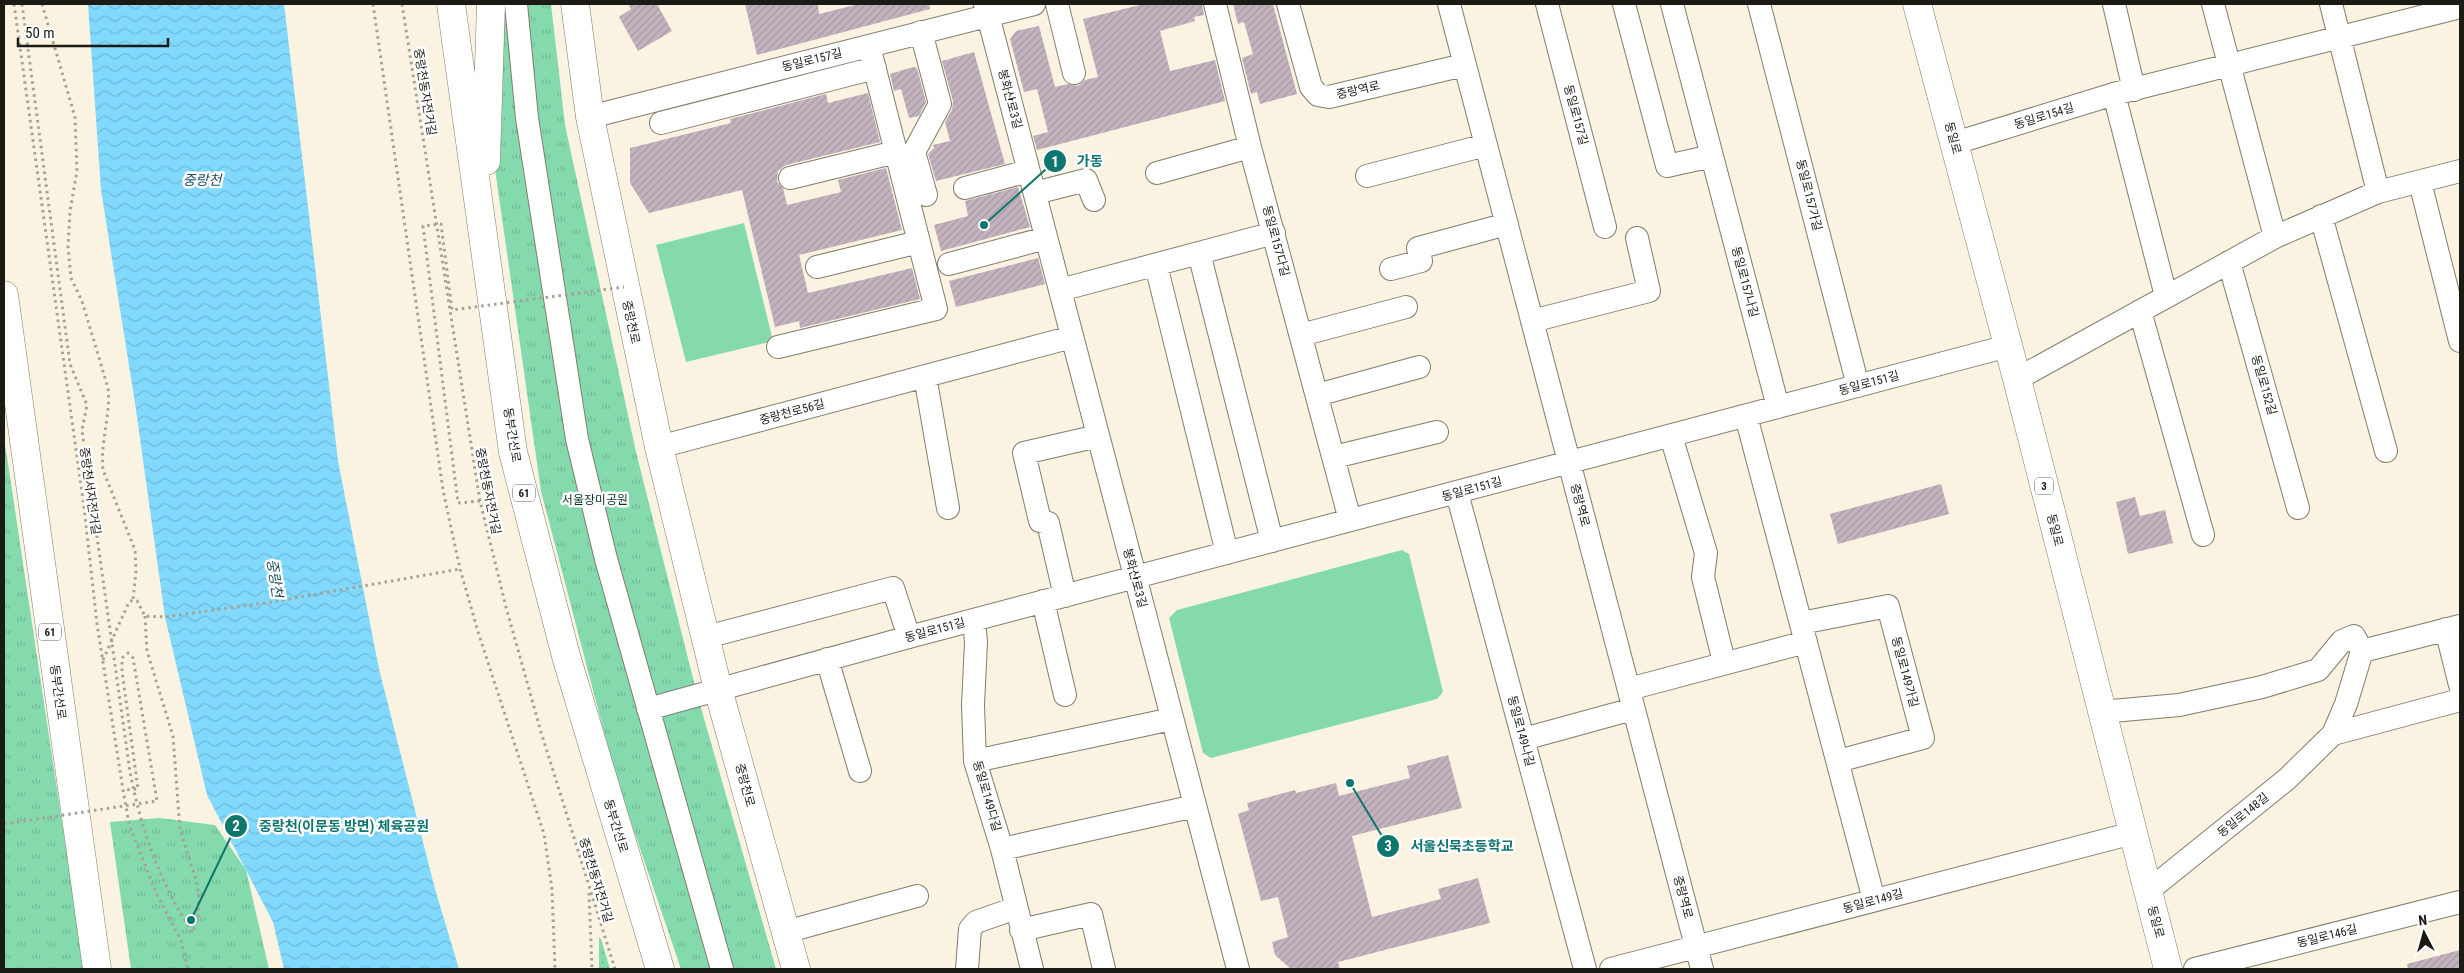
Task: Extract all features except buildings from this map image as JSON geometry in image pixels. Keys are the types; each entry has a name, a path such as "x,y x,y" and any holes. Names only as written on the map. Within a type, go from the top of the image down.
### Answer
{"main road":[{"name":"동부간선로","path":"451,4 513,452 566,656 660,969"},
{"path":"483,232 491,4"},
{"name":"중랑천로","path":"576,4 590,117 624,287 659,447 718,689 796,969"},
{"name":"동일로","path":"1917,4 2017,379 2168,969"},
{"name":"동부간선로","path":"4,295 97,969"}],"street":[{"path":"516,4 527,118 578,439 601,537 722,969"},
{"name":"동일로157길","path":"590,117 921,32 986,10 1034,4"},
{"path":"1057,4 1074,74"},
{"name":"동일로157다길","path":"1215,4 1250,147 1350,520"},
{"name":"중랑역로","path":"1288,4 1311,87 1318,96 1329,97 1464,65"},
{"name":"중랑역로","path":"1449,4 1702,969"},
{"name":"동일로157길","path":"1547,4 1605,226"},
{"path":"1624,4 1667,166 1712,156"},
{"name":"동일로157나길","path":"1672,4 1778,407"},
{"name":"동일로157가길","path":"1760,4 1858,386"},
{"path":"2114,4 2124,92 2166,296"},
{"path":"2213,4 2275,237"},
{"path":"2331,4 2378,192"},
{"name":"봉화산로3길","path":"986,10 1238,969"},
{"name":"동일로154길","path":"1954,144 2124,92 2338,37 2458,10"},
{"path":"921,32 940,104 914,152 926,195"},
{"path":"778,347 936,309 869,46"},
{"path":"661,123 875,68"},
{"path":"1368,176 1486,145"},
{"path":"1157,173 1250,147"},
{"path":"790,178 896,152"},
{"path":"965,188 1028,171"},
{"path":"2017,379 2275,237 2378,192 2460,171"},
{"path":"1034,194 1086,180 1094,200"},
{"path":"2420,182 2460,341"},
{"path":"2321,216 2386,451"},
{"path":"1391,269 1421,261 1418,248 1507,224"},
{"path":"1060,290 1274,233"},
{"path":"949,264 1046,238"},
{"path":"1532,322 1649,291 1637,238"},
{"path":"817,267 919,242"},
{"path":"1199,254 1272,541"},
{"name":"동일로152길","path":"2229,262 2298,508"},
{"path":"1156,265 1227,553"},
{"path":"1301,335 1406,307"},
{"path":"2140,311 2203,535"},
{"name":"중랑천로56길","path":"659,447 1072,337"},
{"name":"동일로151길","path":"648,709 909,636 1457,493 2008,346"},
{"path":"1317,395 1419,367"},
{"path":"926,376 948,508"},
{"path":"1746,416 1874,900"},
{"path":"1334,457 1437,432"},
{"path":"1065,596 1048,523 1040,521 1024,453 1098,436"},
{"path":"1671,436 1706,554 1703,577 1724,662"},
{"name":"동일로149나길","path":"1457,493 1585,969"},
{"path":"706,637 893,588 909,636"},
{"path":"1043,601 1065,695"},
{"name":"동일로149가길","path":"1804,633 1888,606 1923,738 1838,761"},
{"name":"동일로149다길","path":"974,620 976,642 973,705 975,761 1002,849 1032,969"},
{"path":"2102,712 2180,704 2262,687 2318,670 2342,642 2354,636 2362,651 2453,627 2460,685"},
{"path":"1524,739 1804,633"},
{"name":"동일로148길","path":"2148,891 2287,779 2333,734 2346,704 2362,651"},
{"path":"827,659 860,771"},
{"name":"동일로148길","path":"2333,734 2460,700"},
{"path":"975,761 1172,719"},
{"path":"1002,849 1195,806"},
{"name":"동일로149길","path":"1612,969 2133,833"},
{"path":"785,932 917,896"},
{"name":"동일로146길","path":"2195,969 2460,902"},
{"path":"967,969 970,929 976,922 1016,908"},
{"path":"1021,930 1091,914 1104,969"}],"path":[{"name":"중랑천서자전거길","path":"14,4 103,660 129,824 157,895 181,940 188,969"},
{"path":"22,4 70,364 87,405 82,430 130,772 142,825 168,894 193,933 198,917 199,895 180,830 172,728 148,651 145,616 137,601 133,600"},
{"path":"42,4 75,117 77,172 70,211 68,247 71,278 82,301 108,388 109,398 102,457 103,470 135,550 136,571 133,600 129,602 103,660"},
{"path":"373,4 443,490 460,569 479,635 544,834 552,889 555,969"},
{"name":"중랑천동자전거길","path":"402,4 480,501 506,607 615,969"},
{"path":"480,501 458,503 422,226 440,224 452,310 624,287"},
{"path":"145,616 165,617 278,601 460,569"},
{"path":"4,824 157,800 134,658 128,654 122,658 122,671 138,790 123,790"},
{"path":"590,889 592,969"}],"green space":[{"name":"서울장미공원","path":"498,4 551,4 565,125 636,452 697,694 776,969 681,969 616,778 541,491 494,162"},
{"path":"744,223 773,341 686,362 656,245"},
{"path":"4,439 7,457 84,969 4,969"},
{"path":"1402,550 1409,554 1443,692 1437,699 1211,758 1203,753 1169,618 1177,610"},
{"path":"159,818 215,825 246,870 269,969 131,969 110,822"},
{"path":"599,937 601,939 610,969 599,969"}],"water":[{"name":"중랑천","path":"88,4 284,4 338,461 379,669 435,889 459,969 284,969 273,922 207,795 165,617 135,403 101,190"}],"place":[{"name":"가동","path":"984,225"},
{"name":"서울신묵초등학교","path":"1350,783"},
{"name":"중랑천(이문동 방면) 체육공원","path":"191,920"}]}
